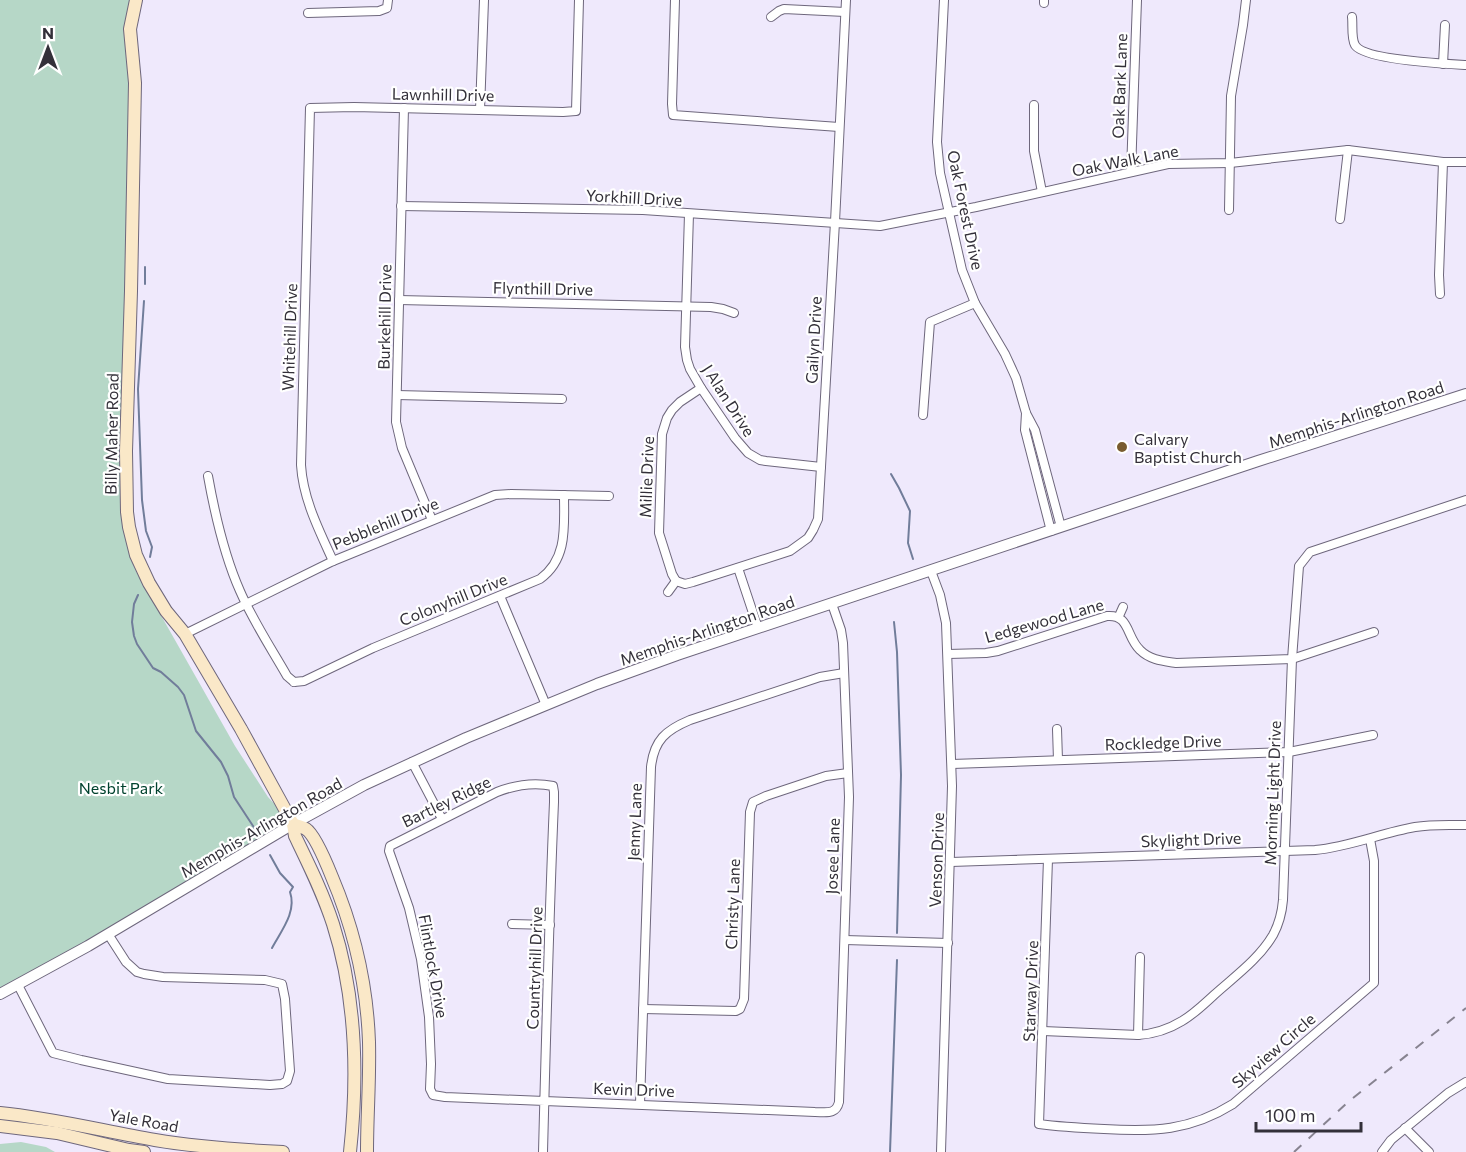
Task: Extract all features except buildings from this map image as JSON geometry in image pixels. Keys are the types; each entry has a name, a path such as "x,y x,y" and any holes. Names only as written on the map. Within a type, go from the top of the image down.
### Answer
{"main road":[{"name":"Billy Maher Road","path":"136,0 130,29 135,83 126,451 127,512 133,544 145,574 166,611 185,634 241,729 293,825"},
{"path":"350,1152 353,1044 347,984 334,926 320,888 295,836 293,825 307,830 322,853 341,897 363,981 369,1042 367,1152"},
{"path":"347,984 363,981"},
{"name":"Yale Road","path":"0,1113 47,1119 194,1146 283,1152"},
{"name":"Yale Road","path":"0,1126 57,1133 144,1152"}],"street":[{"path":"308,13 379,11 387,8 388,0"},
{"path":"480,110 484,0"},
{"name":"Lawnhill Drive","path":"310,108 576,111 579,0"},
{"path":"675,0 672,104 674,116 839,127"},
{"name":"Gailyn Drive","path":"676,581 685,584 693,582 790,551 811,535 819,514 846,0"},
{"name":"Oak Forest Drive","path":"944,0 937,148 940,173 962,270 975,303 1005,354 1016,378 1026,412 1025,430 1056,529"},
{"name":"Oak Bark Lane","path":"1131,172 1137,0"},
{"path":"1229,210 1230,96 1246,0"},
{"path":"771,16 784,9 846,12"},
{"path":"1352,17 1354,44 1361,51 1394,59 1466,65"},
{"path":"1443,64 1445,25"},
{"path":"1034,105 1034,151 1042,192"},
{"name":"Whitehill Drive","path":"310,108 301,465 309,505 333,561"},
{"name":"Burkehill Drive","path":"404,108 396,422 399,439 432,520"},
{"path":"1340,219 1348,150"},
{"name":"Oak Walk Lane","path":"865,225 880,226 949,213 1168,164 1230,163 1348,150 1443,162 1466,162"},
{"path":"1440,294 1443,162"},
{"name":"Yorkhill Drive","path":"401,206 643,210 865,225"},
{"name":"J Alan Drive","path":"689,214 685,346 687,360 701,388 748,453 760,460 821,467"},
{"name":"Flynthill Drive","path":"399,300 717,308 734,313"},
{"path":"923,415 930,322 975,303"},
{"name":"Millie Drive","path":"676,581 659,530 662,434 672,410 701,388"},
{"name":"Memphis-Arlington Road","path":"0,994 364,785 546,705 639,668 1258,461 1466,394"},
{"path":"397,395 562,399"},
{"path":"208,476 221,536 247,604"},
{"name":"Pebblehill Drive","path":"185,634 333,561 489,497 502,494 609,496"},
{"name":"Colonyhill Drive","path":"247,604 293,686 372,648 540,579 554,565 562,544 564,495"},
{"name":"Morning Light Drive","path":"1043,1031 1138,1035 1159,1031 1178,1024 1190,1016 1261,951 1273,934 1282,910 1292,659 1299,566 1310,552 1466,500"},
{"path":"738,568 758,628"},
{"name":"Venson Drive","path":"931,571 944,612 952,764 941,1152"},
{"path":"668,592 676,581"},
{"path":"500,596 546,705"},
{"name":"Josee Lane","path":"832,604 842,637 849,803 839,1102 836,1110"},
{"path":"1119,616 1123,607"},
{"name":"Ledgewood Lane","path":"948,654 998,651 1107,616 1119,616 1138,648 1150,657 1176,663 1292,659 1374,632"},
{"name":"Jenny Lane","path":"640,1104 651,767 654,752 667,732 690,720 820,677 844,673"},
{"path":"1057,729 1058,760"},
{"name":"Rockledge Drive","path":"952,764 1289,752 1373,735"},
{"path":"412,762 442,819"},
{"name":"Christy Lane","path":"643,1009 706,1011 740,1009 744,999 751,806 756,800 766,796 826,776 848,773"},
{"name":"Bartley Ridge","path":"390,846 503,789 529,784 553,786"},
{"name":"Countryhill Drive","path":"543,1152 553,786"},
{"name":"Skylight Drive","path":"951,862 1324,849 1421,826 1466,825"},
{"name":"Skyview Circle","path":"1040,1124 1064,1128 1136,1131 1172,1128 1198,1121 1226,1109 1275,1070 1374,983 1374,861 1370,838"},
{"name":"Flintlock Drive","path":"390,846 390,854 409,908 421,959 429,1017 432,1093"},
{"name":"Starway Drive","path":"1040,1124 1048,859"},
{"path":"512,924 550,925"},
{"path":"18,985 42,1028 51,1056 81,1060 168,1079 264,1085 284,1083 289,1078 285,999 282,984 265,980 163,976 137,972 126,962 108,934"},
{"path":"845,940 948,944"},
{"path":"1138,1035 1140,957"},
{"path":"1382,1152 1391,1140 1405,1128 1448,1093 1466,1082"},
{"name":"Kevin Drive","path":"432,1093 438,1096 544,1101 815,1112 836,1110"},
{"path":"1405,1128 1429,1152"}],"green space":[{"name":"Nesbit Park","path":"0,0 136,0 132,98 125,520 128,547 137,573 235,746 268,797 294,825 0,994"},
{"path":"21,1142 46,1147 55,1152 0,1152 0,1144"}],"waterway":[{"path":"145,267 145,284"},
{"path":"144,301 138,389 142,500 146,531 152,547 150,557"},
{"path":"891,474 910,511 908,543 913,559"},
{"path":"138,595 134,604 132,622 137,644 153,668 161,672 184,695 196,731 221,762 234,797 257,832"},
{"path":"894,622 901,775 897,933"},
{"path":"270,855 280,873 293,887 290,892 292,899 290,914 272,948"},
{"path":"890,1152 897,960"}],"railway":[{"path":"1294,1152 1348,1102 1466,1008"}],"place":[{"name":"Calvary Baptist Church","path":"1122,447"}]}
